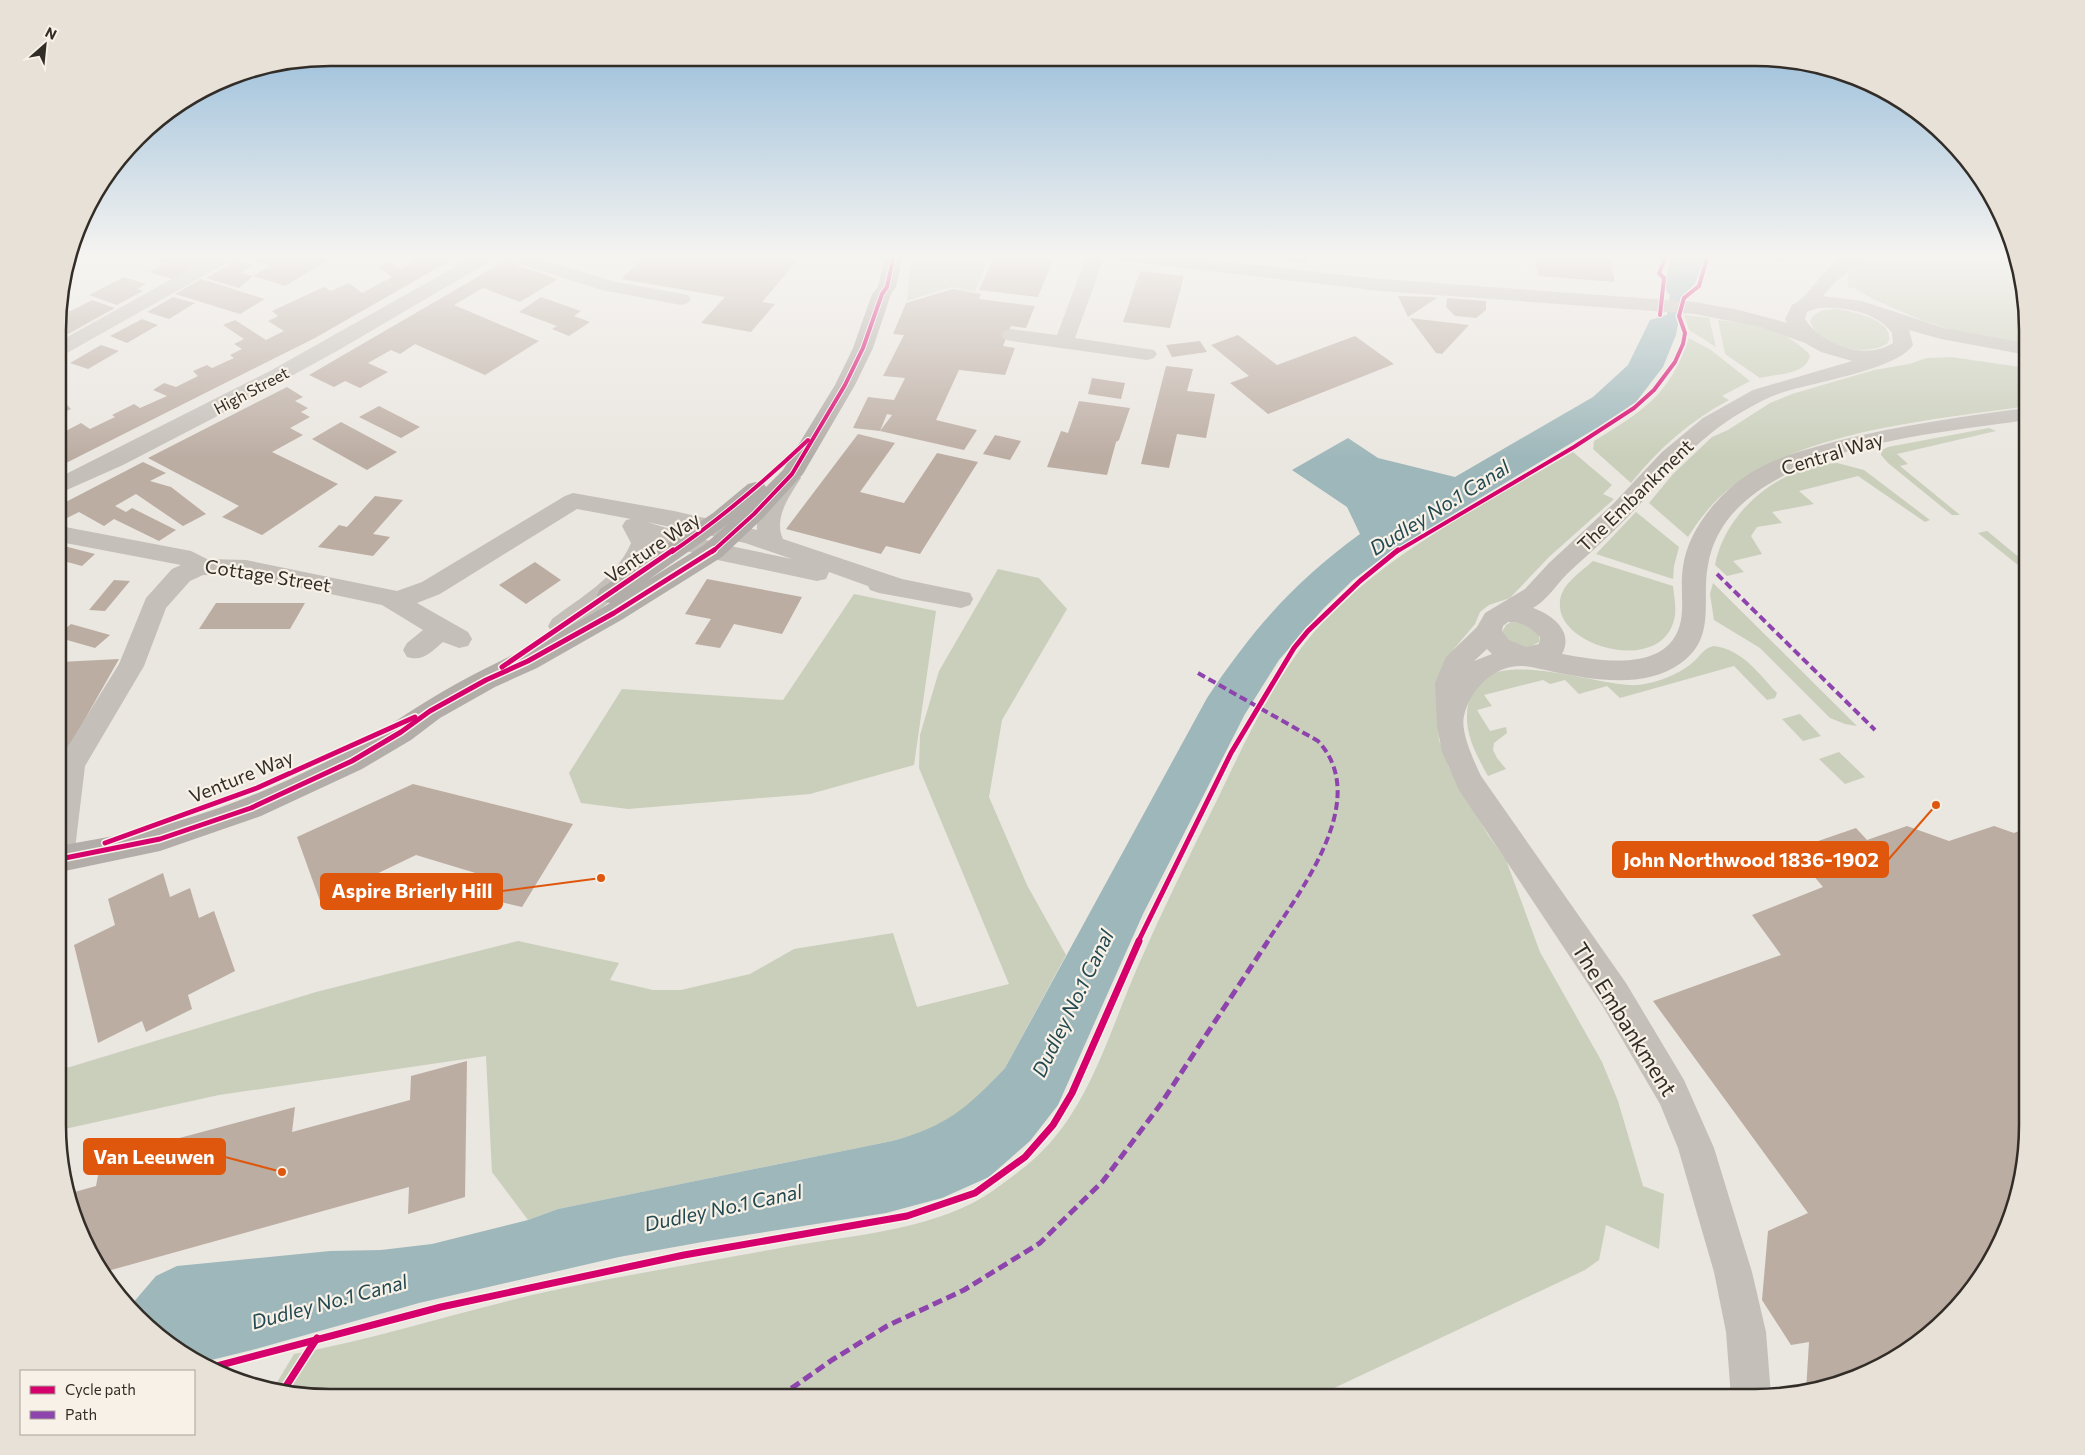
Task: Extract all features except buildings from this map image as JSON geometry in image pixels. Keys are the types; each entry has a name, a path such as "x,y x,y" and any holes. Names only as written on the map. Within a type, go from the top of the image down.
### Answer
{"main road":[{"name":"Venture Way","path":"66,857 258,788 391,726 430,711 486,680 528,661 614,613 713,551 735,533 792,474 822,426 864,348 872,323"},
{"name":"Venture Way","path":"486,680 519,654 709,526 754,490 822,426"}],"street":[{"path":"66,347 108,323"},
{"name":"High Street","path":"66,483 283,373 374,323"},
{"path":"1064,342 1071,323"},
{"path":"1772,323 1843,353 1872,357 1923,348 2019,361"},
{"path":"1796,323 1813,340 1820,354 1820,362 1807,378"},
{"path":"1891,323 1901,330 1904,338 1903,345 1891,353"},
{"path":"1909,323 1941,333 2019,348"},
{"path":"1011,335 1147,354"},
{"name":"The Embankment","path":"1750,1389 1746,1332 1733,1272 1696,1148 1672,1092 1614,994 1469,782 1456,752 1451,726 1448,683 1455,664 1496,622 1534,595 1683,446 1727,412 1772,389 1807,378 1861,366 1891,353"},
{"name":"Central Way","path":"1525,657 1628,671 1674,657 1685,647 1692,634 1696,566 1704,539 1725,506 1755,479 1804,458 1890,434 2019,415"},
{"path":"773,543 768,536 769,512 792,474"},
{"path":"404,606 573,501 709,526 773,543 898,587"},
{"path":"582,502 635,527 713,551 961,599"},
{"path":"709,526 713,551"},
{"path":"561,626 625,574 638,558 643,543 635,527"},
{"name":"Cottage Street","path":"66,535 191,559 201,567 246,568 404,606 450,635 416,650"},
{"path":"66,803 71,765 131,666 155,604 181,575 201,567"},
{"path":"1547,580 1542,595 1550,631"},
{"path":"1525,657 1503,650 1495,643 1496,622 1527,615 1538,619 1550,631 1585,651 1644,667"},
{"name":"The Embankment","path":"1451,726 1456,700 1469,679 1480,668 1496,660 1544,655 1552,648 1550,631"}],"green space":[{"path":"1687,323 1710,323 1716,347 1689,330"},
{"path":"1719,323 1743,323 1768,329 1790,339 1810,355 1808,362 1797,370 1760,378 1725,354"},
{"path":"1811,323 1880,323 1889,335 1888,343 1868,350 1844,347 1832,343 1822,338 1814,330"},
{"path":"1930,323 2019,323 2019,342 1952,330"},
{"path":"1689,338 1711,350 1750,381 1722,396 1729,400 1701,417 1676,436 1652,458 1631,483 1593,449 1594,441 1627,420 1653,400 1673,374"},
{"path":"1951,357 2019,367 2019,407 1913,422 1835,439 1798,451 1764,467 1733,486 1708,510 1688,537 1649,503 1673,474 1712,437 1728,430 1770,403 1792,394 1874,370 1909,364 1927,358"},
{"path":"1989,428 1996,431 1897,454 1908,464 1900,466 1960,515 1952,515 1888,463 1881,455 1882,450 1888,447"},
{"path":"1573,452 1612,485 1603,494 1614,499 1549,557 1510,598 1489,605 1480,612 1475,624 1454,649 1437,707 1439,740 1449,768 1488,835 1506,860 1540,952 1602,1062 1618,1101 1643,1186 1664,1194 1659,1249 1606,1225 1599,1260 1585,1270 1332,1389 331,1389 276,1383 294,1354 358,1340 550,1291 791,1246 869,1234 923,1222 948,1214 994,1190 1034,1159 1053,1139 1083,1094 1096,1069 1138,966 1187,861 1257,718 1292,661 1305,643 1332,613 1362,585 1395,560 1465,514"},
{"path":"1837,463 1864,470 1930,520 1925,522 1858,476 1799,491 1814,504 1772,512 1782,523 1757,527 1751,536 1762,554 1733,561 1744,572 1727,576 1715,565 1721,545 1731,526 1759,494 1796,472 1816,466"},
{"path":"1636,512 1679,547 1673,579 1596,554"},
{"path":"1987,531 2019,557 2019,565 2018,565 1978,533"},
{"path":"1593,561 1673,586 1675,616 1665,637 1650,647 1630,651 1590,642 1574,631 1563,618 1560,602 1561,596 1572,579"},
{"path":"998,569 1039,578 1067,609 1002,720 989,797 1027,885 1066,955 1005,1068 972,1103 942,1123 923,1132 892,1141 558,1209 528,1220 492,1172 486,1056 219,1095 66,1129 66,1067 316,992 518,941 619,963 610,980 653,990 681,990 750,974 794,949 893,933 917,1007 1009,984 919,768 920,735 939,671"},
{"path":"1713,583 1857,726 1830,718 1760,648 1714,620 1710,594"},
{"path":"854,594 936,611 914,765 810,794 628,809 581,803 569,773 622,689 783,700"},
{"path":"1511,622 1524,623 1539,635 1539,642 1528,648 1511,644 1502,632 1506,625"},
{"path":"1714,646 1724,648 1742,657 1777,693 1775,698 1767,700 1734,666 1620,698 1607,686 1579,694 1565,680 1550,684 1543,680 1484,695 1492,706 1477,710 1490,731 1506,727 1507,733 1494,743 1493,750 1506,769 1488,776 1477,756 1470,736 1467,716 1471,694 1482,679 1499,672 1521,670 1547,671 1620,684 1638,685 1659,680 1679,672 1691,664 1704,651"},
{"path":"1800,714 1821,736 1803,741 1782,719"},
{"path":"1839,752 1865,777 1845,784 1819,759"}],"water":[{"name":"Dudley No.1 Canal","path":"1649,323 1678,323 1676,335 1663,367 1636,402 1598,427 1390,552 1353,580 1323,609 1279,660 1245,714 1143,914 1058,1105 1030,1141 989,1177 942,1198 886,1213 619,1257 419,1303 212,1360 170,1334 134,1301 156,1276 177,1266 330,1251 381,1250 432,1244 528,1220 558,1209 892,1141 942,1122 979,1095 1005,1068 1207,698 1224,673 1258,629 1294,589 1336,552 1360,534 1347,507 1292,470 1348,438 1378,458 1455,477 1593,397 1628,365"}],"marked path":[{"path":"1717,574 1875,730"},
{"path":"790,1389 832,1360 887,1326 964,1290 1040,1243 1103,1181 1160,1105 1285,914 1318,858 1334,825 1338,793 1336,775 1330,754 1318,741 1198,673"}],"cycle path":[{"path":"66,858 160,839 251,808 352,761 401,732 430,711 486,680 528,661 614,613 713,551 754,514 792,474 845,385 863,348 872,323"},
{"path":"222,1365 441,1307 684,1255 907,1216 975,1193 1025,1157 1053,1125 1072,1093 1149,917 1192,829 1231,753 1294,648 1308,631 1360,581 1398,550 1574,447 1634,408 1654,390 1675,362 1683,344 1685,333 1681,323"},
{"path":"502,667 721,518 762,484 808,440"},
{"path":"105,843 257,788 415,717"},
{"path":"287,1385 317,1338"}],"place":[{"name":"John Northwood 1836-1902","path":"1936,805"},
{"name":"Aspire Brierly Hill","path":"601,878"},
{"name":"Van Leeuwen","path":"282,1172"}]}
